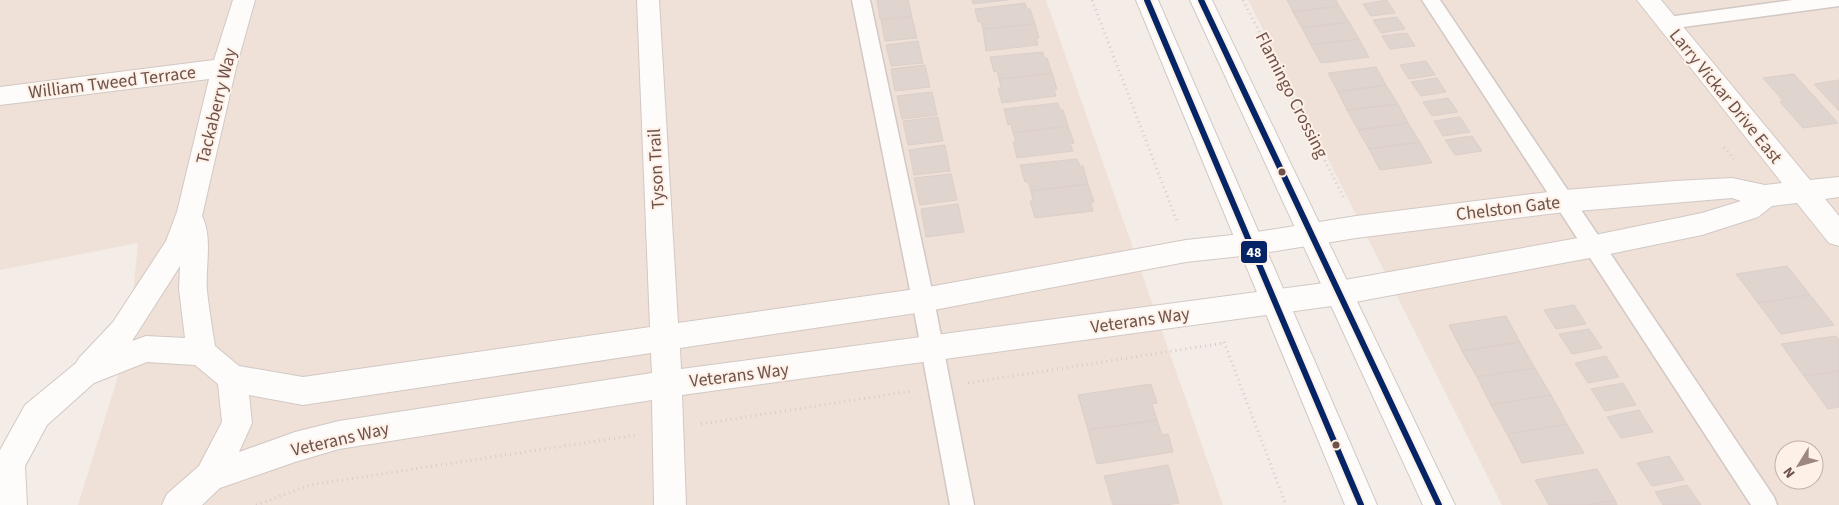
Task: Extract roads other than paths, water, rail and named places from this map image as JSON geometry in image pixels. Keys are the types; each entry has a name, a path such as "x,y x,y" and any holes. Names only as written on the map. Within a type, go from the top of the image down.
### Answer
{"street":[{"name":"Tackaberry Way","path":"190,212 224,68 244,0"},
{"name":"Tyson Trail","path":"648,0 665,338 670,505"},
{"path":"1147,0 1362,505"},
{"path":"1201,0 1439,505"},
{"name":"Larry Vickar Drive East","path":"1648,0 1839,235"},
{"name":"William Tweed Terrace","path":"0,96 224,68"},
{"name":"Chelston Gate","path":"1251,244 1365,225 1565,201 1732,188 1765,196 1804,193 1839,187"},
{"path":"1274,302 1339,293 1595,246 1702,224 1749,209 1765,196"},
{"path":"190,212 194,248 192,290 201,352"},
{"path":"11,505 9,464 36,415 83,374 123,331 178,245 190,212"},
{"path":"83,374 146,349 201,352 232,378 303,391 923,300 1186,251 1251,244"},
{"name":"Veterans Way","path":"210,477 295,447 339,435 667,384 1274,302"},
{"path":"178,505 210,477 237,423 232,378"}],"lane":[{"path":"861,0 923,300 962,505"},
{"path":"1431,0 1765,505"},
{"path":"1668,23 1839,0"}]}
